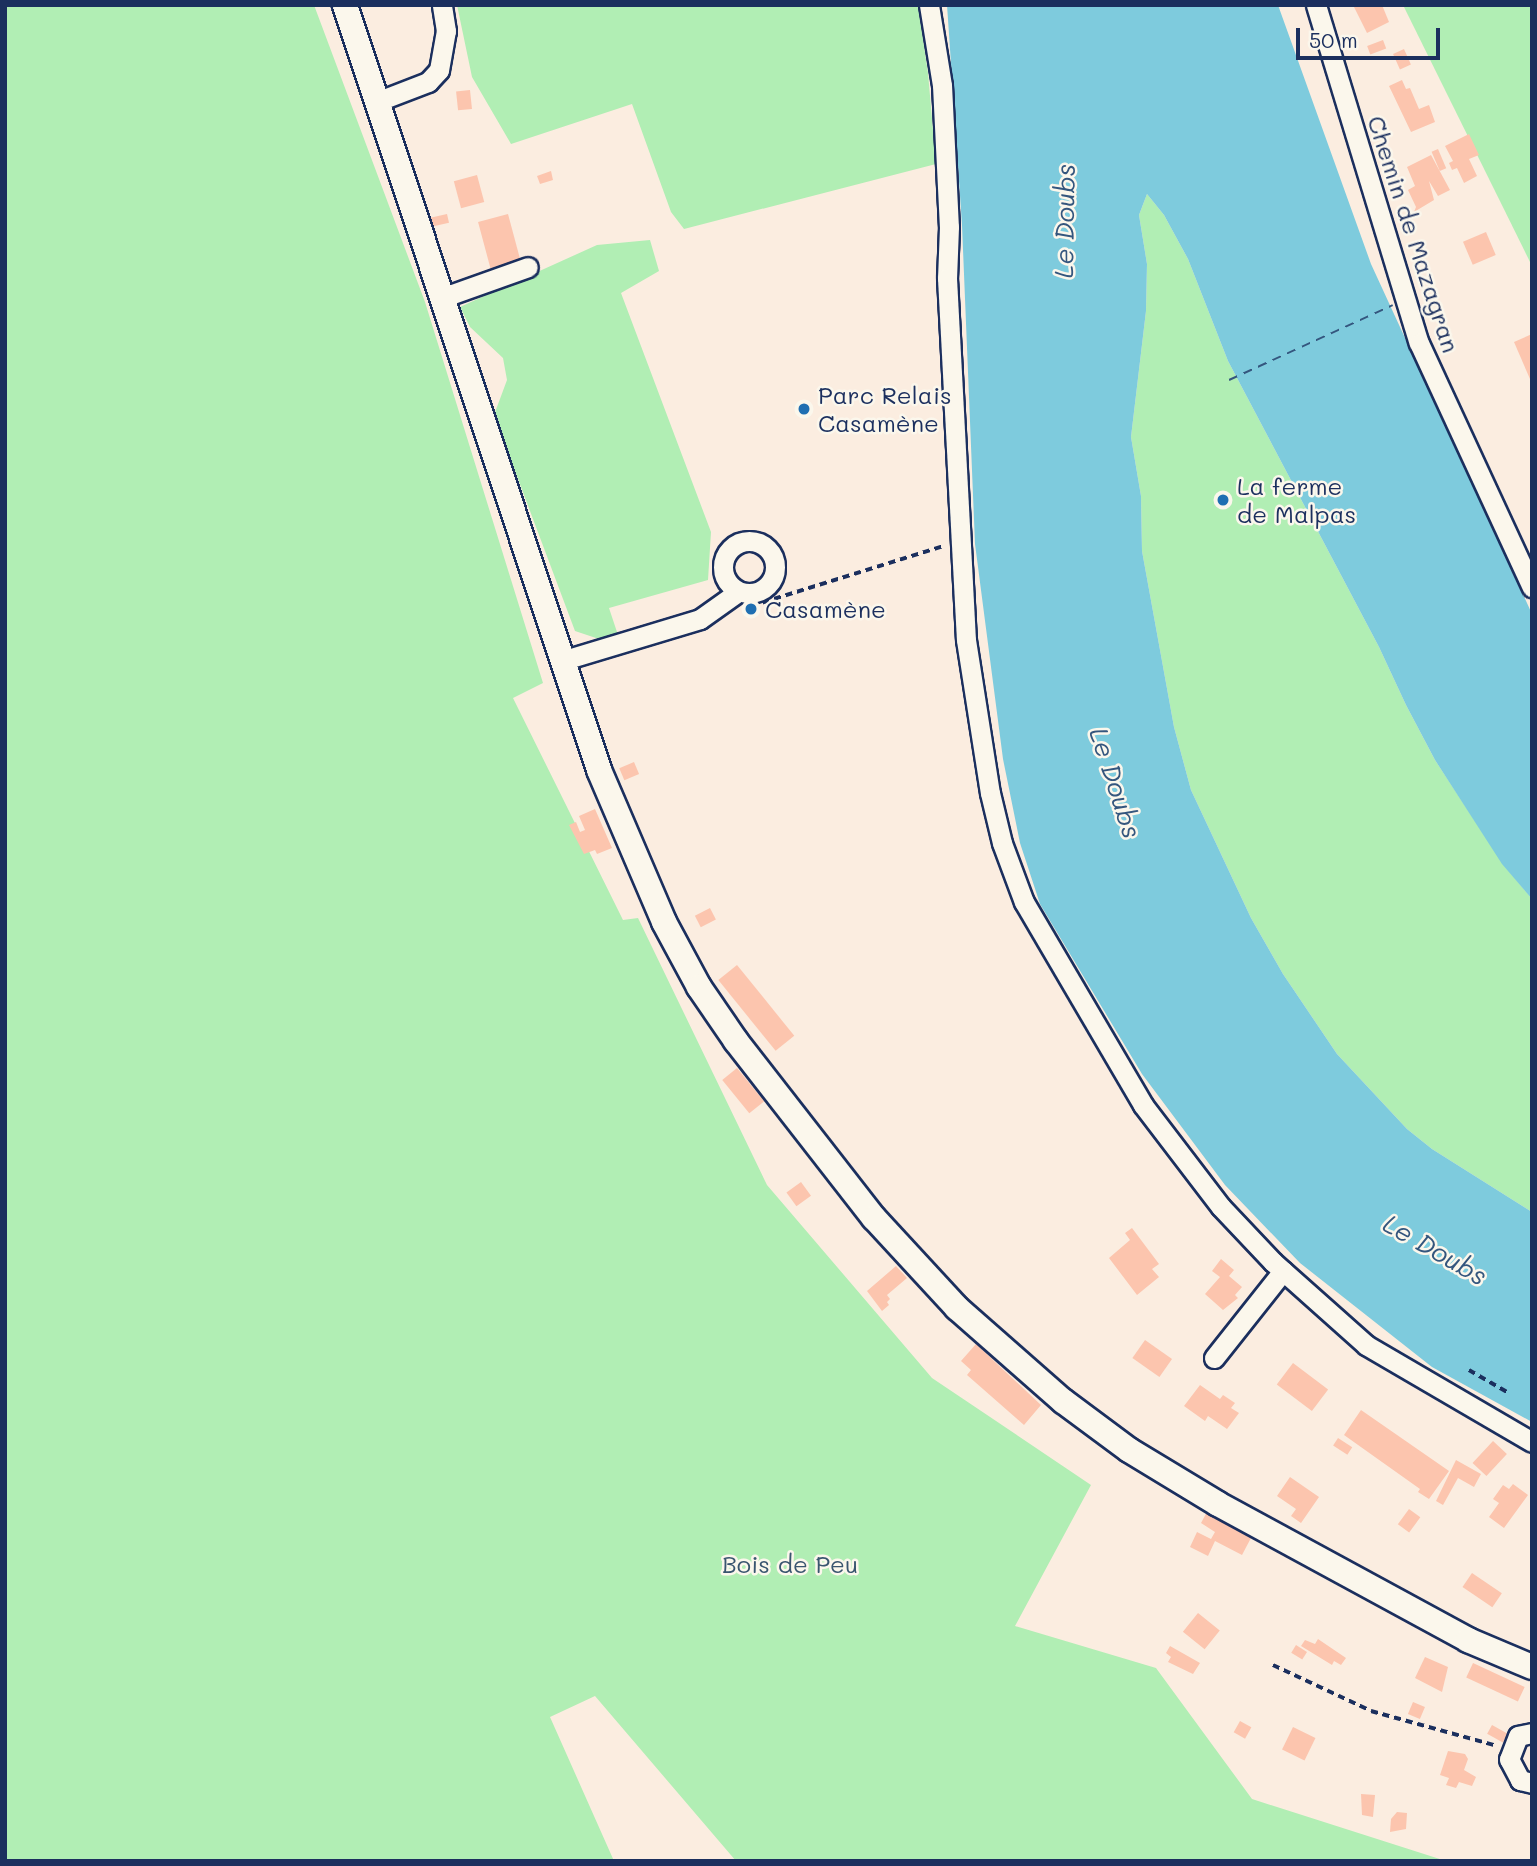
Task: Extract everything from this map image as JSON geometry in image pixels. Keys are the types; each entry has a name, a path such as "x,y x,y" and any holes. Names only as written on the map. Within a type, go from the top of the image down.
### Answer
{"main road":[{"path":"345,5 441,298 465,346 561,661 599,770 664,922 699,987 736,1041 874,1218 957,1308 1063,1401 1129,1450 1218,1504 1444,1627 1532,1667"}],"street":[{"path":"376,102 428,82 439,70 446,31 442,5"},
{"path":"929,5 942,85 959,541 966,640 990,793 1002,843 1024,902 1143,1105 1221,1207 1283,1271 1366,1345 1532,1442"},
{"name":"Chemin de Mazagran","path":"1316,5 1419,343 1532,587"},
{"path":"441,298 528,267"},
{"path":"561,661 700,619 737,596"},
{"path":"1214,1357 1283,1271"},
{"path":"1532,1733 1518,1736 1509,1759 1520,1780 1532,1783"}],"path":[{"path":"737,596 959,541"},
{"path":"1469,1370 1509,1393"},
{"path":"1273,1665 1371,1711 1513,1750"}],"green space":[{"name":"Bois de Peu","path":"5,5 314,5 425,302 543,683 513,698 623,920 638,918 767,1185 932,1378 1091,1485 1015,1626 1156,1668 1252,1799 1446,1861 736,1861 595,1696 550,1717 614,1861 5,1861"},
{"path":"457,5 918,5 928,73 936,164 684,229 671,212 632,104 511,144 472,77"},
{"path":"1403,5 1532,5 1532,266"},
{"path":"1147,194 1164,215 1188,259 1228,361 1379,647 1435,760 1503,864 1532,899 1532,1212 1432,1149 1407,1129 1337,1054 1283,974 1251,918 1191,790 1174,727 1142,551 1141,496 1131,437 1146,311 1147,264 1139,215"},
{"path":"650,240 659,271 621,293 711,532 708,580 609,608 618,635 599,639 575,631 494,415 507,380 503,358 470,327 460,307 597,245"}],"water":[{"name":"Le Doubs","path":"947,5 1278,5 1371,264 1532,614 1532,899 1502,864 1435,760 1379,647 1228,361 1188,259 1164,215 1147,194 1139,215 1147,264 1146,311 1131,437 1141,496 1142,551 1174,727 1191,790 1251,918 1283,974 1337,1054 1407,1129 1432,1149 1532,1212 1532,1422 1432,1367 1300,1263 1225,1185 1142,1074 1040,904 1020,843 1003,759 975,544 962,225"}],"building":[{"path":"1353,5 1382,5 1389,22 1367,33"},
{"path":"1383,40 1386,48 1370,54 1367,46"},
{"path":"1404,49 1411,65 1400,69 1393,54"},
{"path":"1402,80 1406,89 1410,88 1419,109 1429,105 1435,122 1411,132 1389,86"},
{"path":"470,90 472,109 458,110 456,91"},
{"path":"1469,134 1479,155 1469,159 1477,176 1464,183 1457,168 1452,170 1449,163 1453,161 1445,146"},
{"path":"1438,149 1446,168 1440,171 1432,152"},
{"path":"1431,155 1450,190 1438,196 1429,181 1434,200 1414,212 1416,207 1408,190 1415,186 1407,167"},
{"path":"551,171 553,180 540,184 537,176"},
{"path":"477,175 484,202 461,208 454,181"},
{"path":"447,214 449,223 432,227 430,218"},
{"path":"508,214 522,265 492,273 478,222"},
{"path":"1486,232 1496,255 1473,265 1463,242"},
{"path":"1532,334 1532,378 1530,379 1514,342"},
{"path":"634,762 639,774 624,780 619,768"},
{"path":"595,809 612,848 597,854 595,850 584,854 569,825 576,822 580,832 585,830 579,816"},
{"path":"710,908 716,920 701,927 695,916"},
{"path":"737,965 794,1036 776,1051 718,980"},
{"path":"737,1068 764,1101 749,1113 722,1080"},
{"path":"801,1182 811,1196 796,1206 786,1193"},
{"path":"1132,1228 1159,1264 1152,1269 1159,1277 1137,1295 1109,1258 1130,1240 1125,1233"},
{"path":"1221,1259 1234,1270 1229,1276 1242,1287 1235,1295 1238,1298 1223,1310 1205,1294 1220,1277 1212,1271"},
{"path":"896,1266 907,1278 887,1295 890,1299 887,1302 889,1305 882,1311 867,1291"},
{"path":"1145,1340 1172,1359 1159,1377 1132,1358"},
{"path":"976,1344 1041,1405 1024,1425 967,1375 971,1370 961,1361"},
{"path":"1293,1363 1328,1389 1312,1411 1277,1385"},
{"path":"1200,1385 1220,1399 1223,1395 1235,1403 1231,1408 1239,1413 1227,1429 1208,1416 1205,1421 1184,1406"},
{"path":"1361,1410 1449,1471 1429,1499 1418,1492 1420,1489 1344,1435"},
{"path":"1338,1438 1352,1447 1347,1455 1333,1446"},
{"path":"1493,1441 1507,1454 1486,1476 1473,1463"},
{"path":"1456,1460 1481,1474 1474,1487 1458,1478 1443,1505 1436,1501"},
{"path":"1290,1477 1319,1497 1301,1523 1291,1516 1296,1509 1277,1496"},
{"path":"1513,1484 1528,1495 1504,1528 1489,1517 1499,1503 1493,1499 1503,1485 1509,1489"},
{"path":"1409,1509 1420,1517 1409,1533 1398,1524"},
{"path":"1208,1510 1252,1536 1242,1555 1215,1541 1208,1556 1190,1547 1197,1532 1211,1539 1215,1532 1201,1523"},
{"path":"1472,1573 1502,1593 1492,1607 1462,1587"},
{"path":"1198,1613 1220,1631 1205,1649 1183,1632"},
{"path":"1318,1639 1346,1658 1341,1665 1334,1661 1332,1665 1301,1646 1305,1640 1315,1644"},
{"path":"1296,1645 1307,1652 1302,1660 1291,1653"},
{"path":"1170,1646 1200,1663 1193,1674 1168,1662 1171,1657 1166,1653"},
{"path":"1425,1657 1448,1667 1442,1692 1415,1678"},
{"path":"1473,1663 1525,1687 1518,1702 1466,1678"},
{"path":"1413,1702 1425,1707 1420,1719 1408,1714"},
{"path":"1240,1721 1251,1727 1245,1739 1234,1732"},
{"path":"1492,1725 1508,1734 1503,1742 1487,1734"},
{"path":"1293,1727 1315,1738 1305,1760 1282,1749"},
{"path":"1448,1751 1465,1754 1468,1759 1464,1770 1476,1777 1472,1786 1459,1782 1456,1788 1446,1785 1449,1778 1440,1775"},
{"path":"1361,1794 1375,1795 1373,1817 1362,1815"},
{"path":"1397,1812 1407,1813 1406,1829 1390,1832 1391,1819"}],"ferry route":[{"path":"1229,380 1393,305"}],"place":[{"name":"Parc Relais Casamène","path":"804,409"},
{"name":"La ferme de Malpas","path":"1223,500"},
{"name":"Casamène","path":"751,609"}]}
